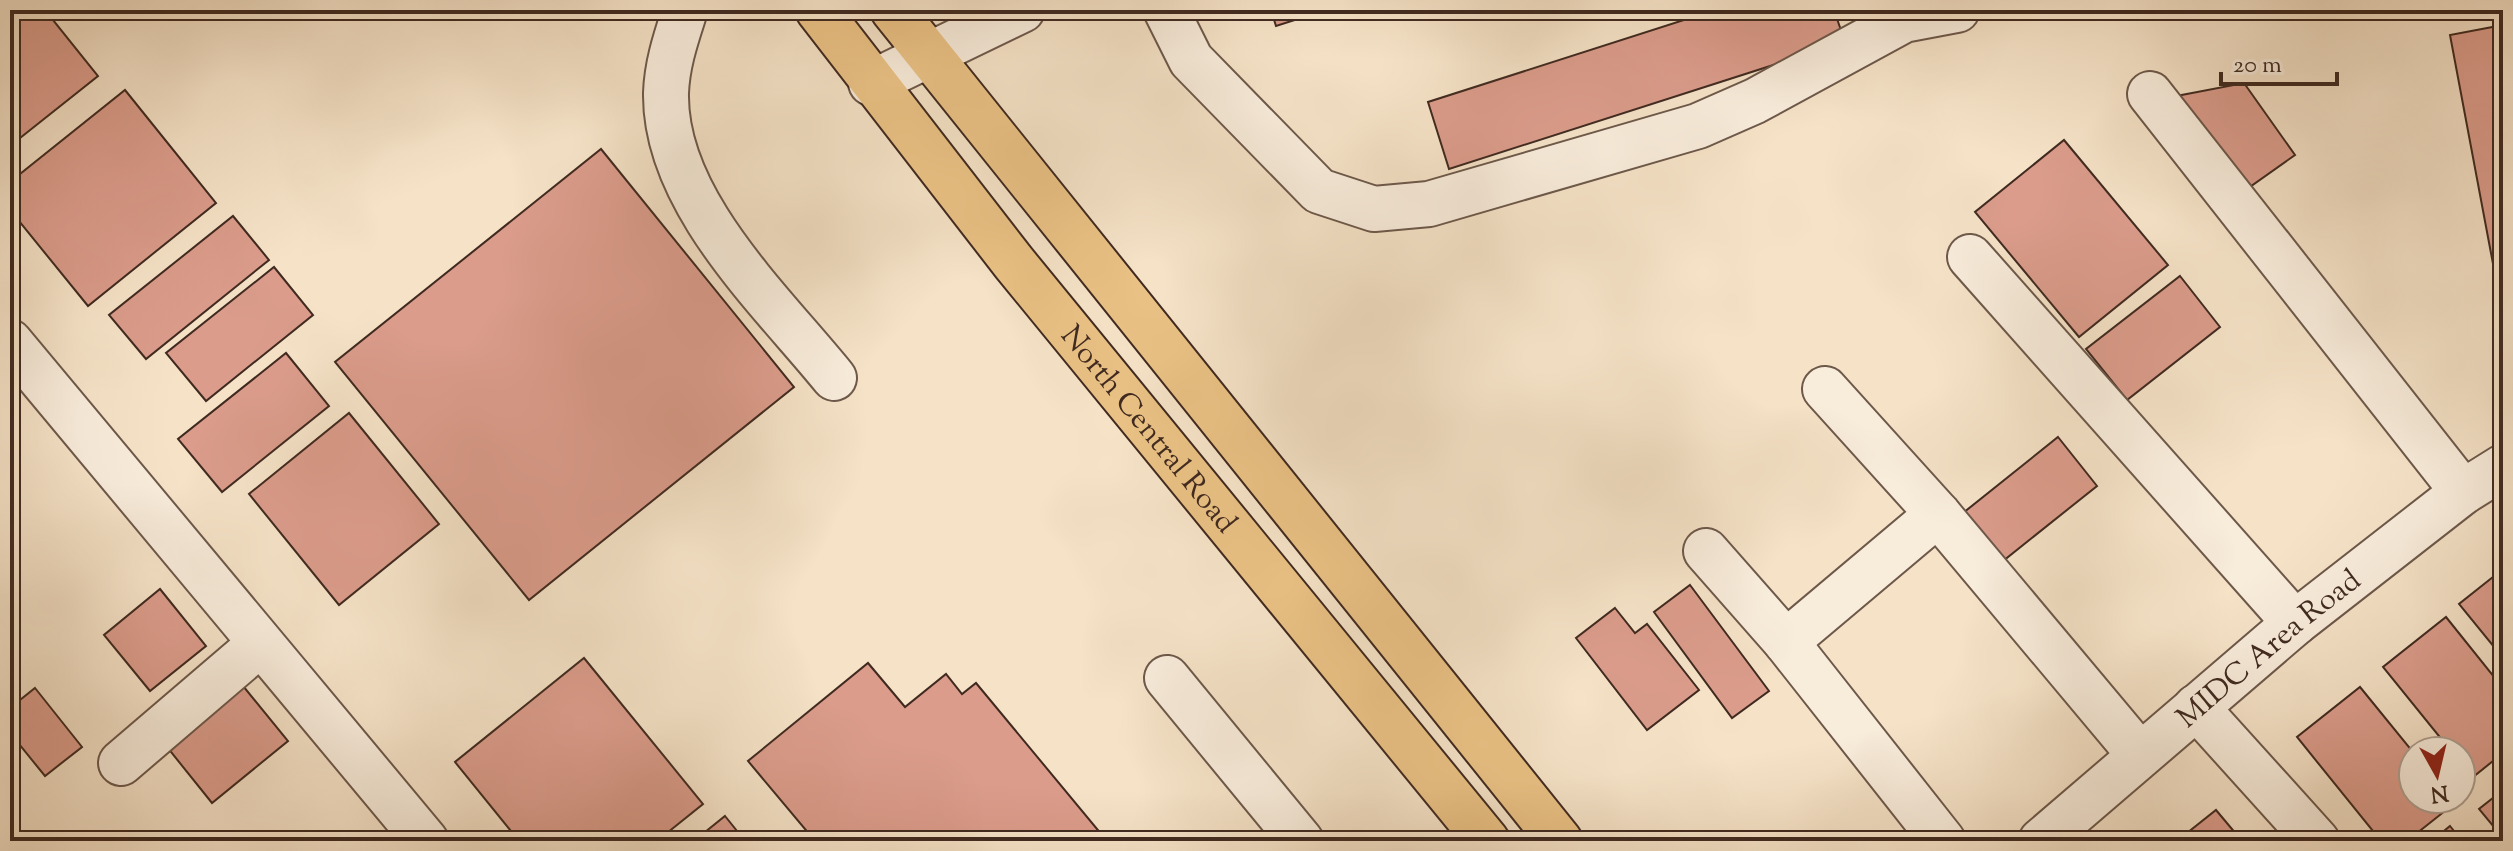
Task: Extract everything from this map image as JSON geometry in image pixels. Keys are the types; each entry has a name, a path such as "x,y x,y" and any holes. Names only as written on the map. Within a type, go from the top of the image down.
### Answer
{"main road":[{"name":"North Central Road","path":"818,10 871,83 1014,263 1487,841"},
{"name":"North Central Road","path":"893,10 1560,841"}],"street":[{"path":"685,10 669,60 666,94 669,129 683,180 703,217 834,378"},
{"path":"871,83 1022,10"},
{"path":"1166,10 1191,60 1319,191 1374,209 1429,204 1698,126 1755,101 1904,20 1957,10"},
{"path":"2150,94 2463,492"},
{"path":"1970,257 2295,623"},
{"path":"10,342 426,841"},
{"path":"1825,389 1938,514 2139,754"},
{"name":"MIDC Area Road","path":"2041,841 2295,623 2463,492 2503,467"},
{"path":"1786,642 1938,514"},
{"path":"1706,551 1786,642 1943,841"},
{"path":"121,763 260,644"},
{"path":"1167,678 1301,841"},
{"path":"2196,707 2317,841"}],"building":[{"path":"10,10 45,10 98,76 10,146"},
{"path":"1271,10 1326,10 1276,26"},
{"path":"1715,10 1834,10 1845,42 1449,169 1428,102"},
{"path":"2503,25 2503,317 2450,35"},
{"path":"2244,83 2295,155 2237,196 2166,98"},
{"path":"125,90 216,203 88,306 10,210 10,182"},
{"path":"2064,140 2168,265 2079,337 1975,212"},
{"path":"601,149 794,387 529,600 335,362"},
{"path":"233,216 269,260 146,359 109,315"},
{"path":"274,267 313,315 206,401 166,353"},
{"path":"2180,276 2220,327 2127,400 2086,349"},
{"path":"286,353 329,406 222,492 178,439"},
{"path":"349,413 439,524 339,605 249,494"},
{"path":"2058,437 2097,486 2003,561 1963,513"},
{"path":"2503,569 2503,658 2459,604"},
{"path":"1690,585 1769,691 1732,718 1654,612"},
{"path":"160,589 206,646 150,691 104,635"},
{"path":"1615,608 1635,633 1647,624 1699,690 1647,730 1576,638"},
{"path":"2446,617 2503,688 2503,753 2477,774 2477,735 2438,735 2383,667"},
{"path":"584,658 703,804 657,841 519,841 455,762"},
{"path":"868,663 905,707 946,674 962,694 976,683 1107,841 815,841 748,761"},
{"path":"239,681 288,741 212,803 163,742"},
{"path":"2360,687 2399,735 2397,815 2440,815 2407,841 2381,841 2297,737"},
{"path":"35,688 82,747 45,776 10,733 10,708"},
{"path":"2503,790 2503,838 2479,809"},
{"path":"2216,810 2242,841 2177,841"},
{"path":"725,816 745,841 694,841"},
{"path":"2450,826 2462,841 2432,841"}]}
